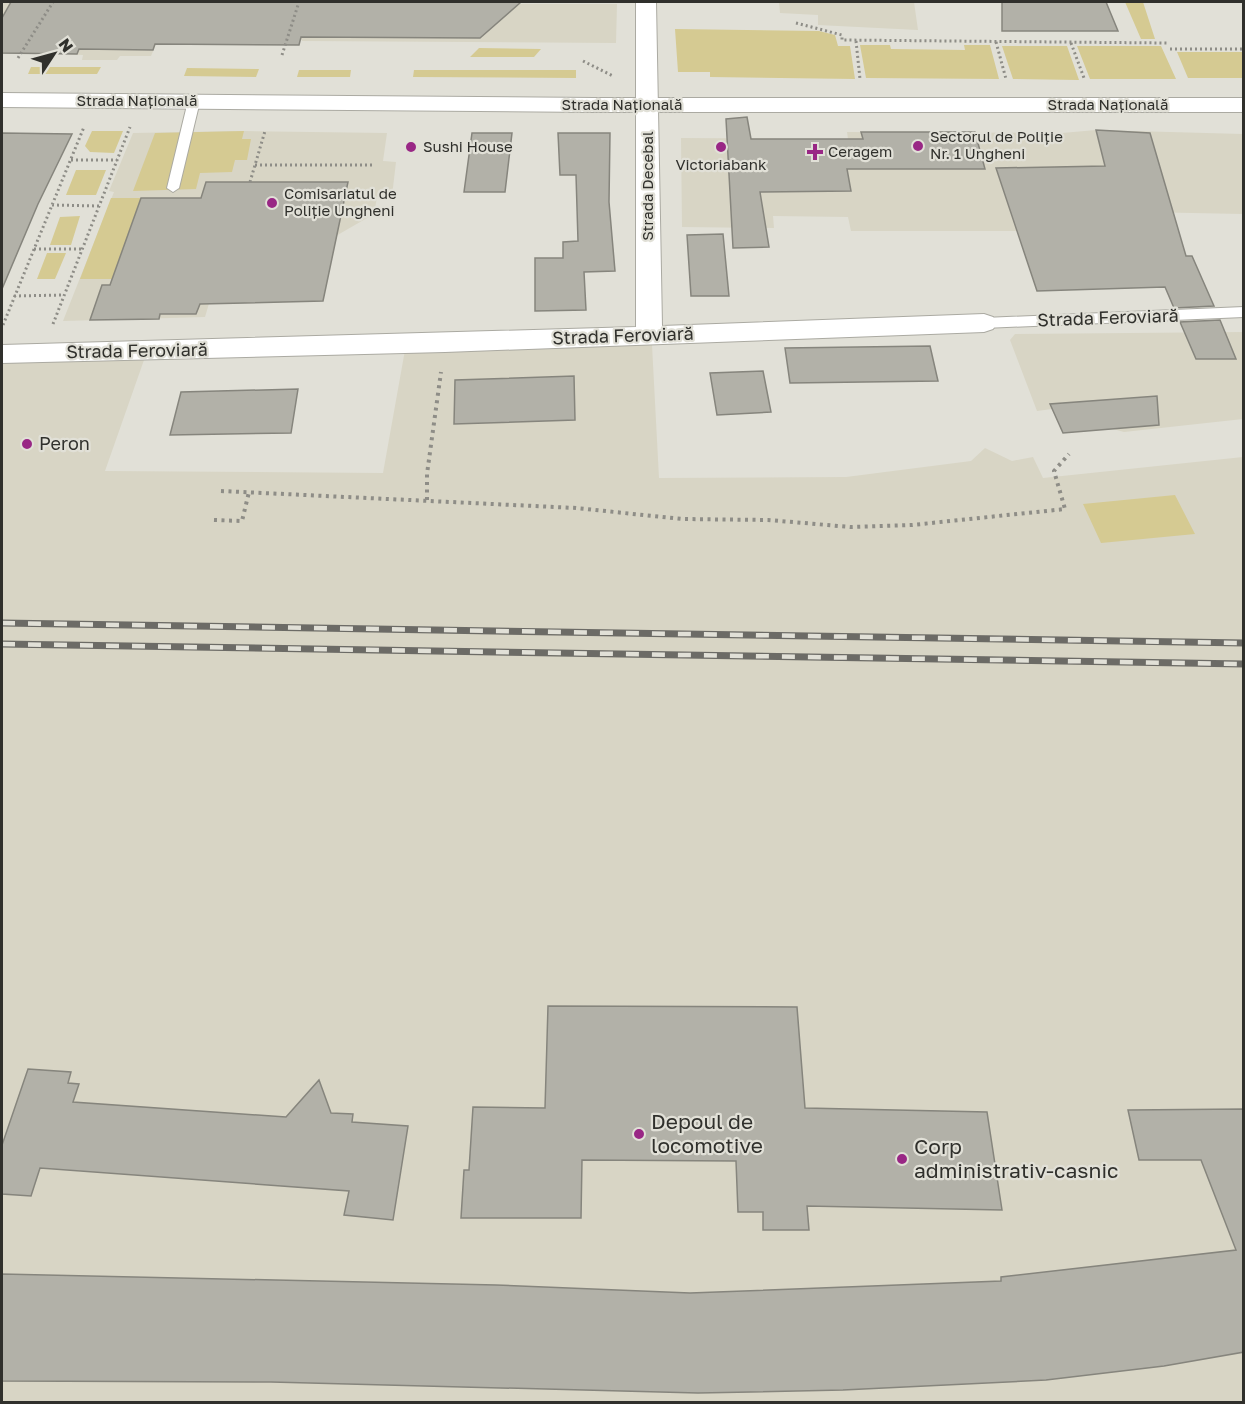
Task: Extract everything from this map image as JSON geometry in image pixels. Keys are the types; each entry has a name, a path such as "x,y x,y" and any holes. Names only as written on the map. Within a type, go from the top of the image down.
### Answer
{"street":[{"name":"Strada Decebal","path":"646,2 649,335"},
{"name":"Strada Națională","path":"2,100 647,105 1244,105"},
{"name":"Strada Feroviară","path":"2,354 445,343 984,323"}],"lane":[{"path":"173,188 194,101"},
{"name":"Strada Feroviară","path":"984,323 1244,312"}],"path":[{"path":"18,58 53,2"},
{"path":"282,55 299,2"},
{"path":"796,23 842,35 842,40 1167,44"},
{"path":"996,42 1007,82"},
{"path":"1071,42 1086,81"},
{"path":"1170,49 1244,49"},
{"path":"583,62 614,76"},
{"path":"12,327 2,327 84,126"},
{"path":"63,325 52,326 130,126"},
{"path":"250,182 266,126"},
{"path":"71,160 117,160"},
{"path":"255,165 375,165"},
{"path":"52,205 99,206"},
{"path":"34,249 82,249"},
{"path":"14,296 64,296"},
{"path":"427,500 427,474 445,343"},
{"path":"221,491 576,508 682,519 768,520 851,527 912,525 1065,509 1054,471 1069,453"},
{"path":"214,520 242,520 249,492"}],"shaded area":[{"path":"2,2 617,4 616,43 302,41 299,34 156,44 151,56 120,56 117,60 82,60 83,55 2,51"},
{"path":"779,2 914,2 918,30 818,25 818,15 780,13"},
{"path":"1125,2 1143,2 1155,39 1141,39"},
{"path":"675,29 819,31 835,35 838,46 850,46 855,79 710,77 710,72 678,72"},
{"path":"860,45 890,45 891,49 965,50 964,45 990,45 999,79 866,78"},
{"path":"1002,46 1067,46 1079,80 1013,79"},
{"path":"1077,46 1161,46 1176,79 1090,79"},
{"path":"479,48 541,49 534,57 470,57"},
{"path":"1177,52 1243,52 1243,78 1188,78"},
{"path":"31,67 101,67 97,74 28,74"},
{"path":"187,68 259,69 256,77 184,76"},
{"path":"299,70 351,70 350,77 297,77"},
{"path":"414,70 576,70 576,78 413,77"},
{"path":"1096,130 1243,134 1243,214 1089,211 1017,231 851,231 848,217 773,216 774,228 682,227 681,138 848,139 847,132 1062,133"},
{"path":"92,131 123,131 114,153 90,152 85,146"},
{"name":"Comisariatul de Poliție Ungheni","path":"244,131 387,133 383,161 396,162 392,196 377,197 374,214 315,248 216,280 205,317 63,321 114,192 109,191 133,133"},
{"path":"244,131 242,139 251,139 247,160 235,160 232,172 200,173 196,189 133,191 155,133"},
{"path":"76,170 106,170 96,195 66,195"},
{"path":"111,198 141,198 139,279 80,279"},
{"path":"80,216 71,245 50,245 60,217"},
{"path":"47,253 66,253 55,279 37,279"},
{"path":"1243,332 1243,419 1124,432 1113,429 1063,433 1052,409 1037,411 1010,340 1015,334"},
{"path":"652,345 659,478 846,477 971,461 985,448 1012,461 1033,457 1043,478 1243,457 1243,1402 2,1402 2,361 144,360 105,471 383,473 405,350"},
{"path":"1175,495 1195,534 1101,543 1083,504"}],"building":[{"path":"11,2 521,2 480,38 301,37 299,45 155,44 153,50 79,49 77,54 2,53 2,18"},
{"path":"1002,2 1106,2 1118,31 1002,31"},
{"path":"747,117 751,139 863,139 861,132 975,132 985,169 847,169 851,191 760,192 769,247 733,248 726,119"},
{"path":"1096,130 1150,133 1186,256 1192,256 1214,306 1174,308 1165,287 1037,291 996,168 1105,166"},
{"path":"2,133 72,134 38,204 2,289"},
{"path":"472,133 512,133 505,192 464,192"},
{"path":"558,133 610,133 609,202 615,271 584,272 586,310 535,311 535,258 563,258 563,242 578,241 576,175 560,175"},
{"path":"206,182 348,182 323,301 200,304 196,314 160,314 159,319 90,320 102,285 110,285 141,198 201,198"},
{"path":"723,234 729,296 691,296 687,235"},
{"path":"1220,320 1236,359 1196,359 1180,322"},
{"path":"930,346 938,381 790,383 785,348"},
{"path":"763,371 771,412 717,415 710,373"},
{"path":"574,376 575,420 454,424 455,380"},
{"path":"298,389 291,433 170,435 181,392"},
{"path":"1157,396 1159,425 1063,433 1050,404"},
{"name":"Depoul de locomotive","path":"548,1006 797,1007 805,1108 987,1112 1002,1210 807,1206 809,1230 763,1230 763,1212 738,1212 736,1161 582,1160 581,1218 461,1218 464,1170 469,1170 473,1107 545,1108"},
{"path":"28,1069 71,1072 68,1083 79,1084 73,1102 286,1117 319,1080 331,1113 353,1114 352,1122 408,1126 393,1220 344,1215 349,1191 40,1168 31,1196 2,1194 2,1145"},
{"path":"1244,1109 1244,1352 1164,1366 1046,1380 843,1390 698,1393 271,1382 2,1381 2,1274 496,1285 690,1293 1001,1281 1001,1277 1236,1250 1201,1160 1139,1160 1128,1110"}],"railway":[{"path":"2,623 1244,643"},
{"path":"2,644 1244,664"}],"place":[{"name":"Sectorul de Poliție Nr. 1 Ungheni","path":"918,146"},
{"name":"Sushi House","path":"411,147"},
{"name":"Victoriabank","path":"721,147"},
{"name":"Ceragem","path":"815,152"},
{"name":"Comisariatul de Poliție Ungheni","path":"272,203"},
{"name":"Peron","path":"27,444"},
{"name":"Depoul de locomotive","path":"639,1134"},
{"name":"Corp administrativ-casnic","path":"902,1159"}]}
